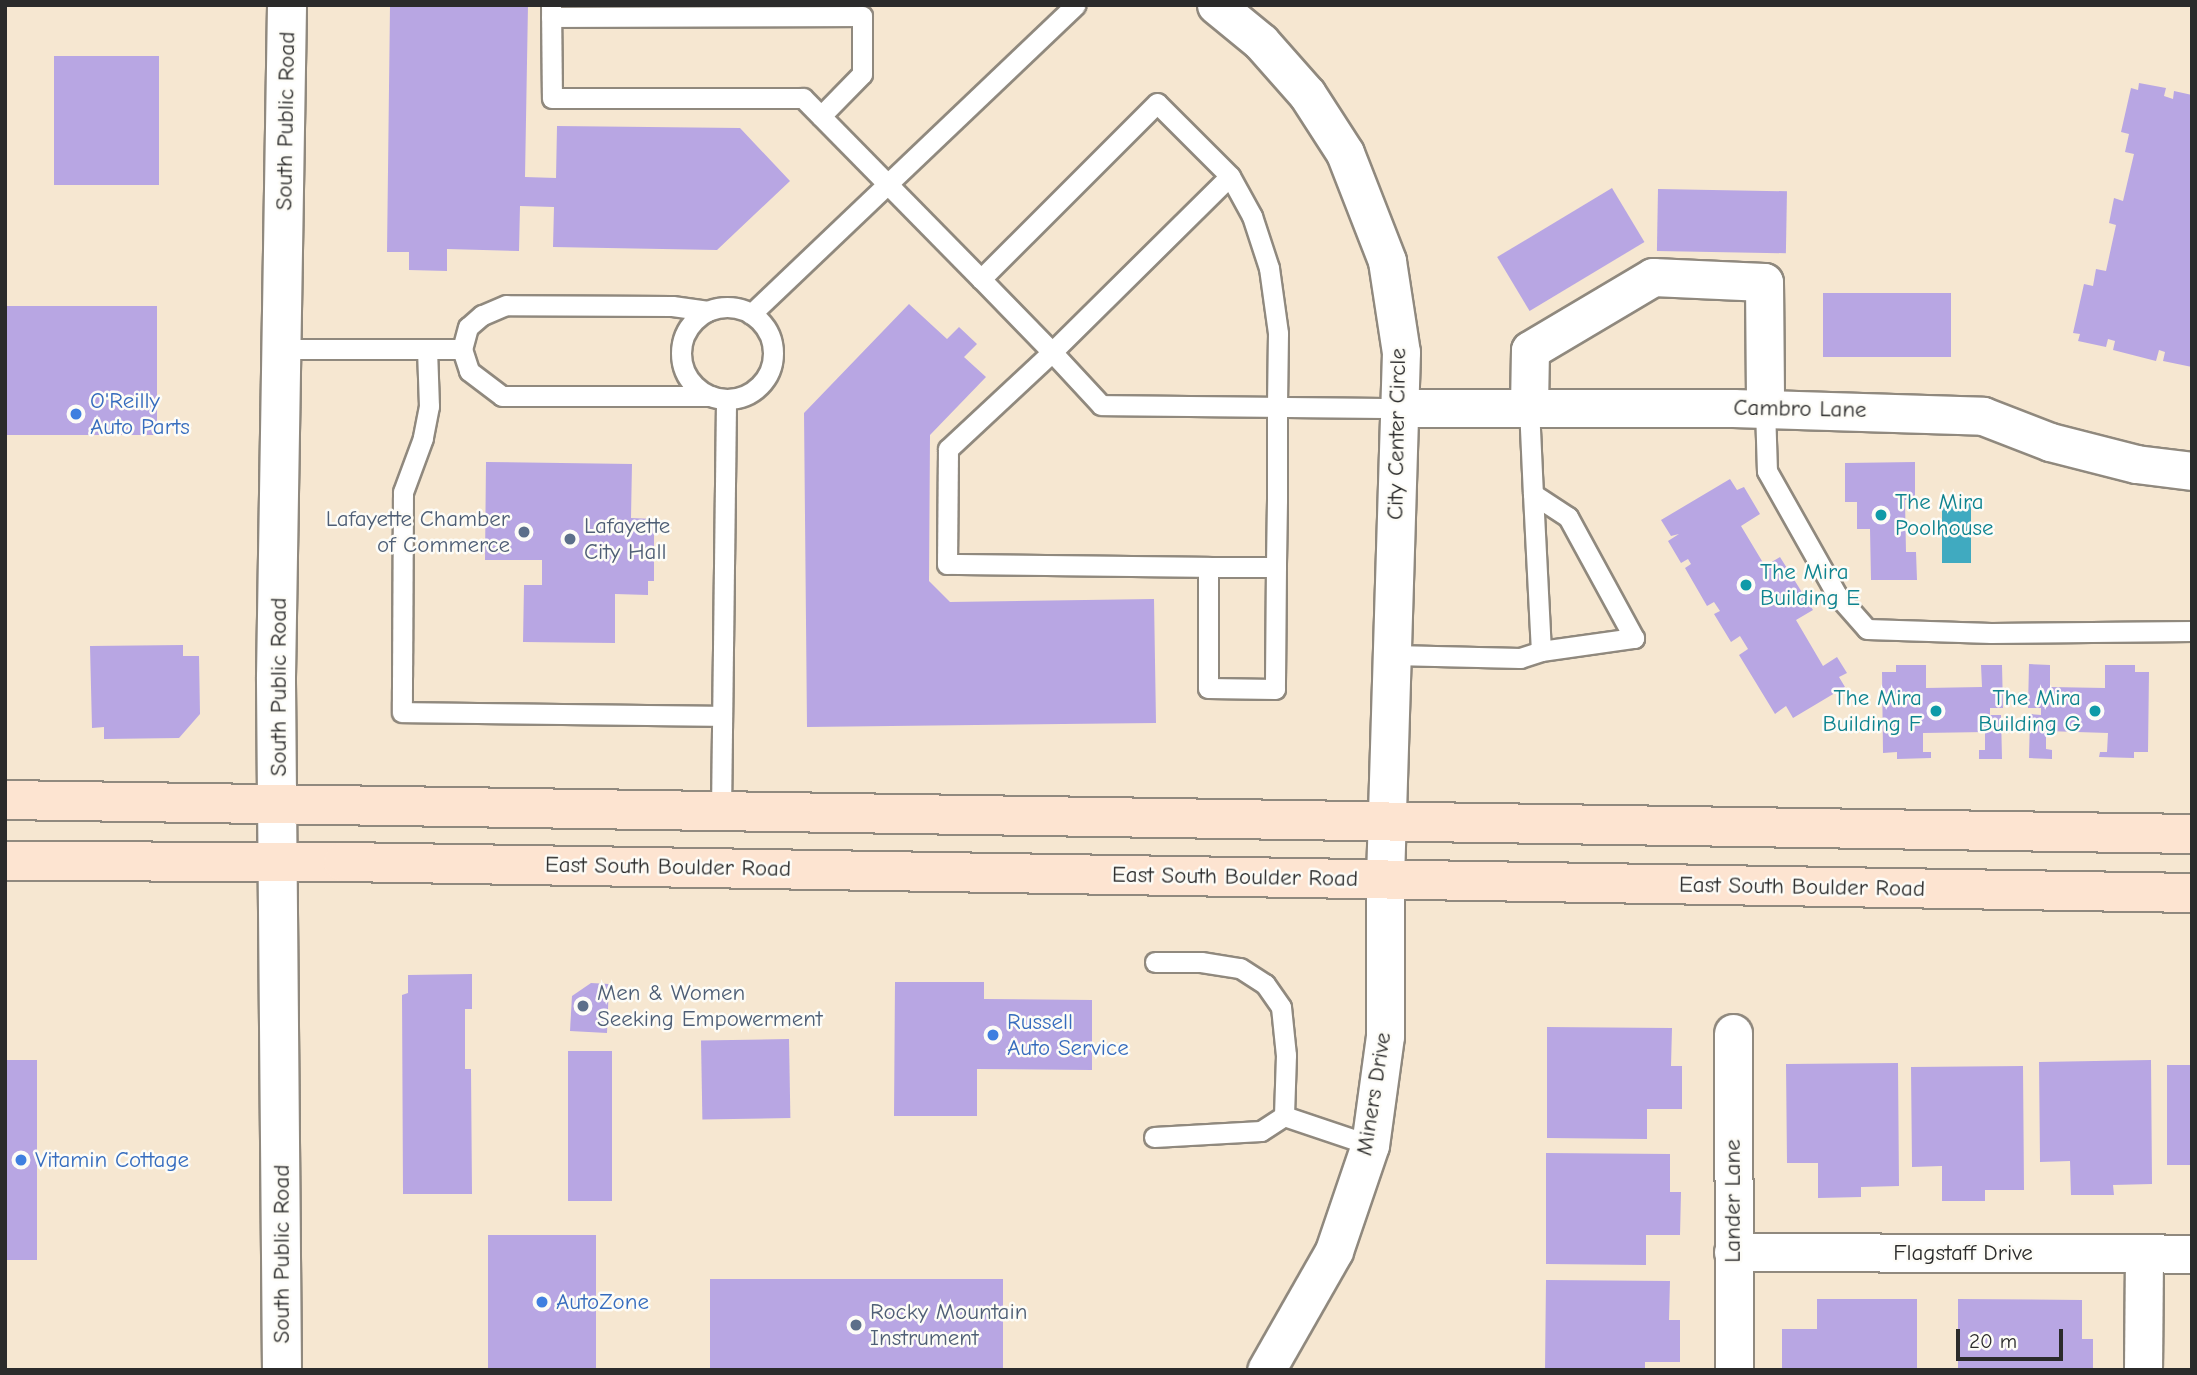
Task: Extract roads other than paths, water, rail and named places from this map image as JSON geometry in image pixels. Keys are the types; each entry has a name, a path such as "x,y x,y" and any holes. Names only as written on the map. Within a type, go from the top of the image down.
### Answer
{"main road":[{"path":"5,800 2192,834"},
{"name":"East South Boulder Road","path":"5,862 279,862 2192,893"}],"street":[{"name":"South Public Road","path":"282,1370 280,806 276,677 287,5"},
{"name":"City Center Circle","path":"1216,5 1261,41 1307,94 1345,153 1387,261 1401,352 1389,822 1385,880"},
{"path":"1529,407 1530,350 1653,277 1764,282 1765,408"},
{"name":"Cambro Lane","path":"1399,408 1765,408 1983,416 2050,442 2136,464 2192,471"},
{"name":"Miners Drive","path":"1266,1370 1334,1251 1370,1145 1385,1035 1385,880"},
{"name":"Lander Lane","path":"1733,1032 1734,1370"},
{"name":"Flagstaff Drive","path":"1733,1252 2192,1254"},
{"path":"2143,1370 2144,1254"}],"lane":[{"path":"751,314 1075,5"},
{"path":"821,116 862,74 862,16 551,11 552,98 803,98 1101,405 1399,408"},
{"path":"981,279 1157,103 1230,176 1252,216 1269,268 1278,333 1276,689 1208,688 1208,567"},
{"path":"1230,176 1052,352 948,449 947,564 1276,567"},
{"path":"506,305 672,306 708,311 738,308 751,314 770,336 771,365 765,379 754,390 718,397 502,396 469,371 462,349 468,327 482,315 506,305"},
{"path":"708,311 695,319 686,331 681,346 687,376 697,388 718,397"},
{"path":"282,349 462,349"},
{"path":"427,349 429,406 423,438 403,492 402,712 722,716"},
{"path":"718,397 721,812"},
{"path":"1529,407 1542,651"},
{"path":"1765,408 1767,471 1837,595 1867,629 1991,633 2192,631"},
{"path":"1393,655 1520,658 1542,651 1634,638 1568,517 1533,494"},
{"path":"1155,962 1200,962 1240,968 1265,984 1281,1007 1286,1055 1284,1116"},
{"path":"1284,1116 1370,1145"},
{"path":"1154,1137 1261,1131 1284,1116"}],"water":[{"path":"1942,503 1971,503 1971,563 1942,563"}],"place":[{"name":"O'Reilly Auto Parts","path":"76,414"},
{"name":"The Mira Poolhouse","path":"1881,515"},
{"name":"Lafayette Chamber of Commerce","path":"524,532"},
{"name":"Lafayette City Hall","path":"570,539"},
{"name":"The Mira Building E","path":"1746,585"},
{"name":"The Mira Building F","path":"1936,711"},
{"name":"The Mira Building G","path":"2095,711"},
{"name":"Men & Women Seeking Empowerment","path":"583,1006"},
{"name":"Russell Auto Service","path":"993,1035"},
{"name":"Vitamin Cottage","path":"21,1160"},
{"name":"AutoZone","path":"542,1302"},
{"name":"Rocky Mountain Instrument","path":"856,1325"}]}
